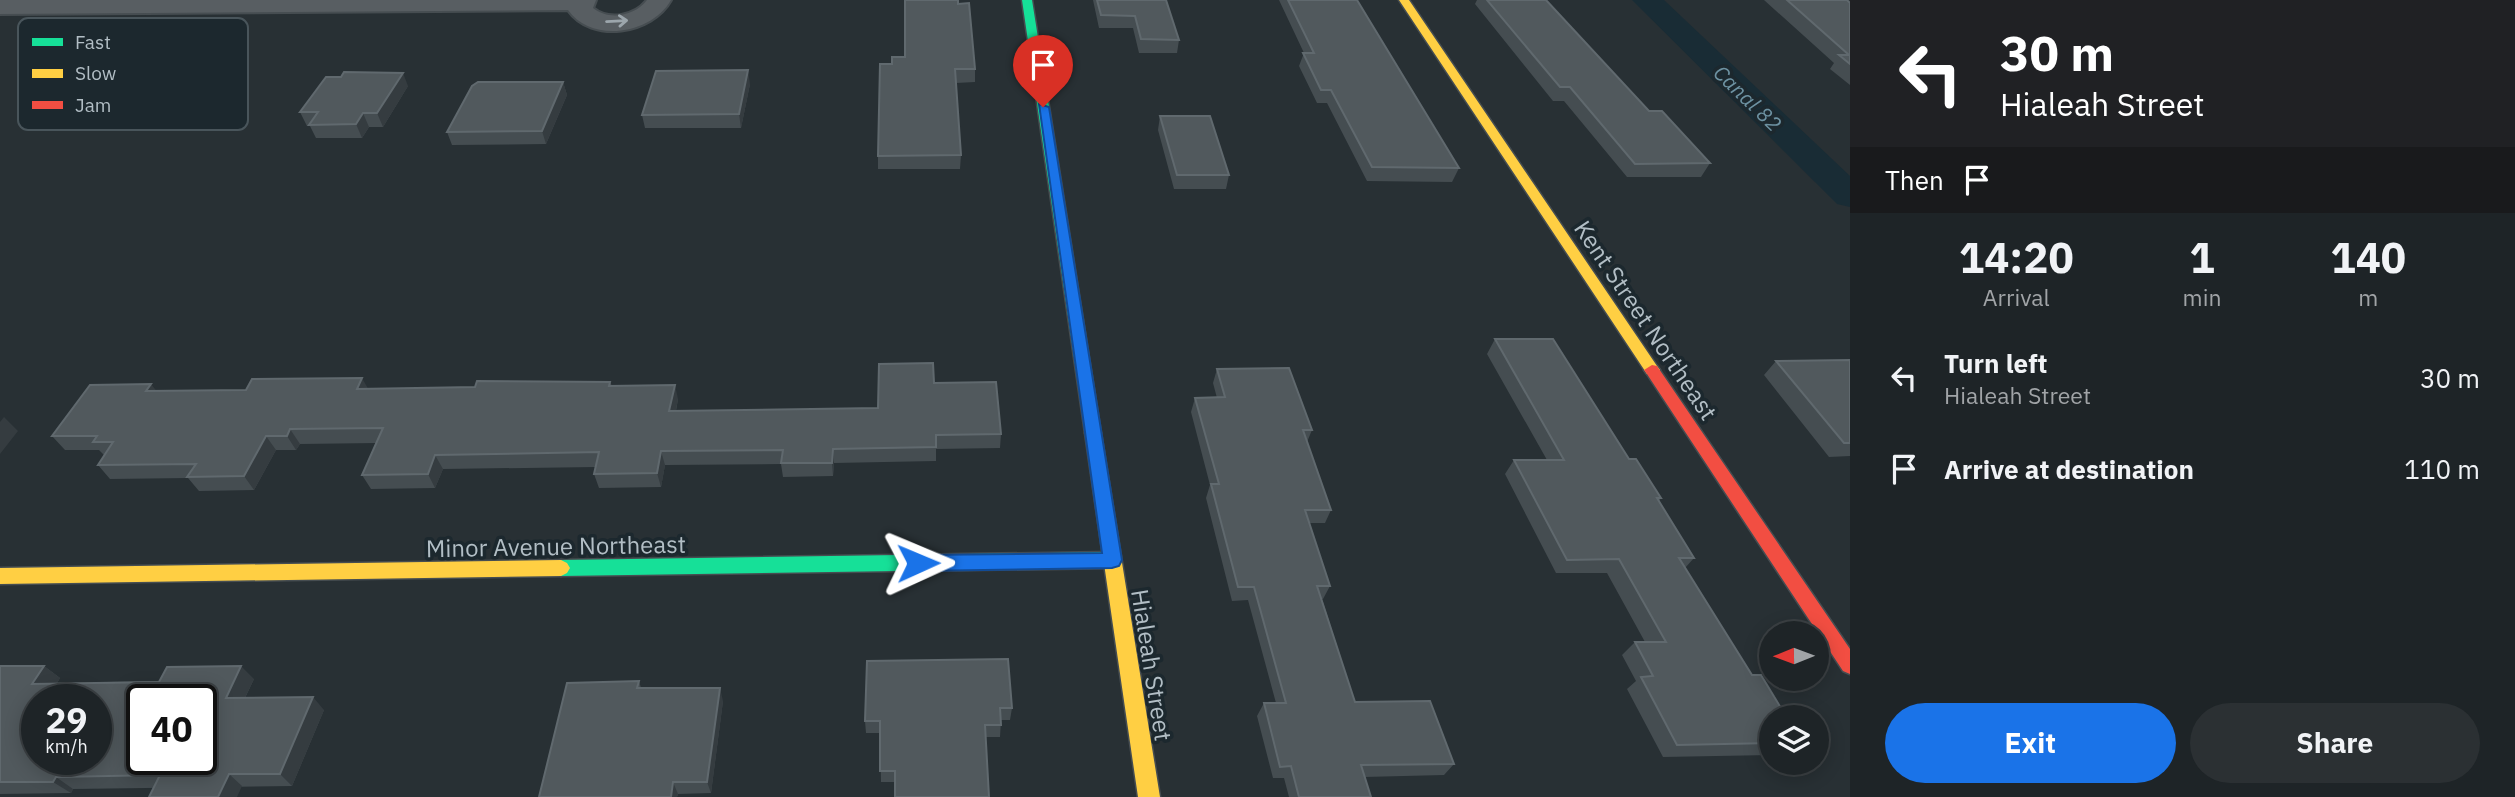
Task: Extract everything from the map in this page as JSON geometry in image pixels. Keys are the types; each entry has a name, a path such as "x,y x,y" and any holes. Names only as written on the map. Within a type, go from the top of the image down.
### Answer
{"street":[{"path":"0,7 583,1 580,9 583,14 591,19 615,22 642,17 651,12 659,0"},
{"name":"Hialeah Street","path":"1027,0 1149,797"},
{"name":"Kent Street Northeast","path":"1404,0 1850,665"},
{"name":"Minor Avenue Northeast","path":"0,576 1112,560"}],"building":[{"path":"905,0 958,0 958,4 969,3 975,69 955,69 961,155 878,156 880,64 892,64 892,57 905,57"},
{"path":"1097,0 1166,0 1179,40 1141,39 1135,16 1101,15"},
{"path":"1288,0 1357,0 1459,168 1372,167 1331,90 1321,90 1303,53 1314,53"},
{"path":"1487,0 1546,0 1649,111 1662,111 1710,163 1635,164 1570,87 1560,87"},
{"path":"1787,0 1847,0 1850,3 1850,64 1839,55 1849,55"},
{"path":"748,70 739,114 642,115 656,71"},
{"path":"344,72 403,73 377,113 363,113 356,124 309,125 318,112 300,112 326,77 341,77"},
{"path":"478,82 563,82 542,131 447,132 472,86"},
{"path":"1160,116 1210,116 1229,175 1177,175"},
{"path":"1495,339 1553,339 1629,459 1636,459 1694,558 1679,558 1752,675 1759,675 1759,691 1771,691 1779,705 1759,705 1759,743 1677,745 1641,677 1653,676 1635,642 1666,642 1619,559 1567,560 1514,460 1564,460"},
{"path":"1850,360 1850,443 1844,443 1776,361"},
{"path":"933,363 934,383 996,382 1001,434 936,435 936,447 833,449 832,463 781,463 783,450 661,451 657,473 594,474 599,452 435,455 428,474 362,475 383,428 290,429 287,436 266,436 244,476 187,477 196,464 98,465 113,442 93,442 97,436 52,436 90,385 151,384 146,391 246,390 252,379 362,378 357,389 475,387 477,381 610,382 609,386 675,385 669,411 878,408 879,364"},
{"path":"1289,368 1312,430 1303,430 1331,510 1305,510 1330,586 1317,586 1355,702 1430,701 1454,764 1361,765 1371,797 1299,797 1291,766 1280,767 1264,703 1286,703 1254,587 1238,587 1211,484 1219,484 1195,398 1225,397 1217,369"},
{"path":"1008,659 1012,708 1000,708 1001,725 985,725 989,797 895,797 895,771 880,771 880,721 865,721 867,661"},
{"path":"0,666 44,666 32,684 159,682 167,667 241,666 226,698 313,697 280,774 229,774 218,797 149,797 160,775 56,777 53,782 0,782"},
{"path":"639,681 637,688 720,688 707,782 673,782 671,797 539,797 567,683"}],"waterway":[{"name":"Canal 82","path":"1647,0 1850,196"}],"traffic: fast":[{"path":"1027,0 1093,433"},
{"path":"561,568 1112,560"}],"traffic: slow":[{"path":"1404,0 1652,370"},
{"path":"1093,433 1149,797"},
{"path":"0,576 561,568"}],"traffic: jam":[{"path":"1652,370 1850,665"}],"route":[{"path":"918,563 1112,560 1043,107"}]}
